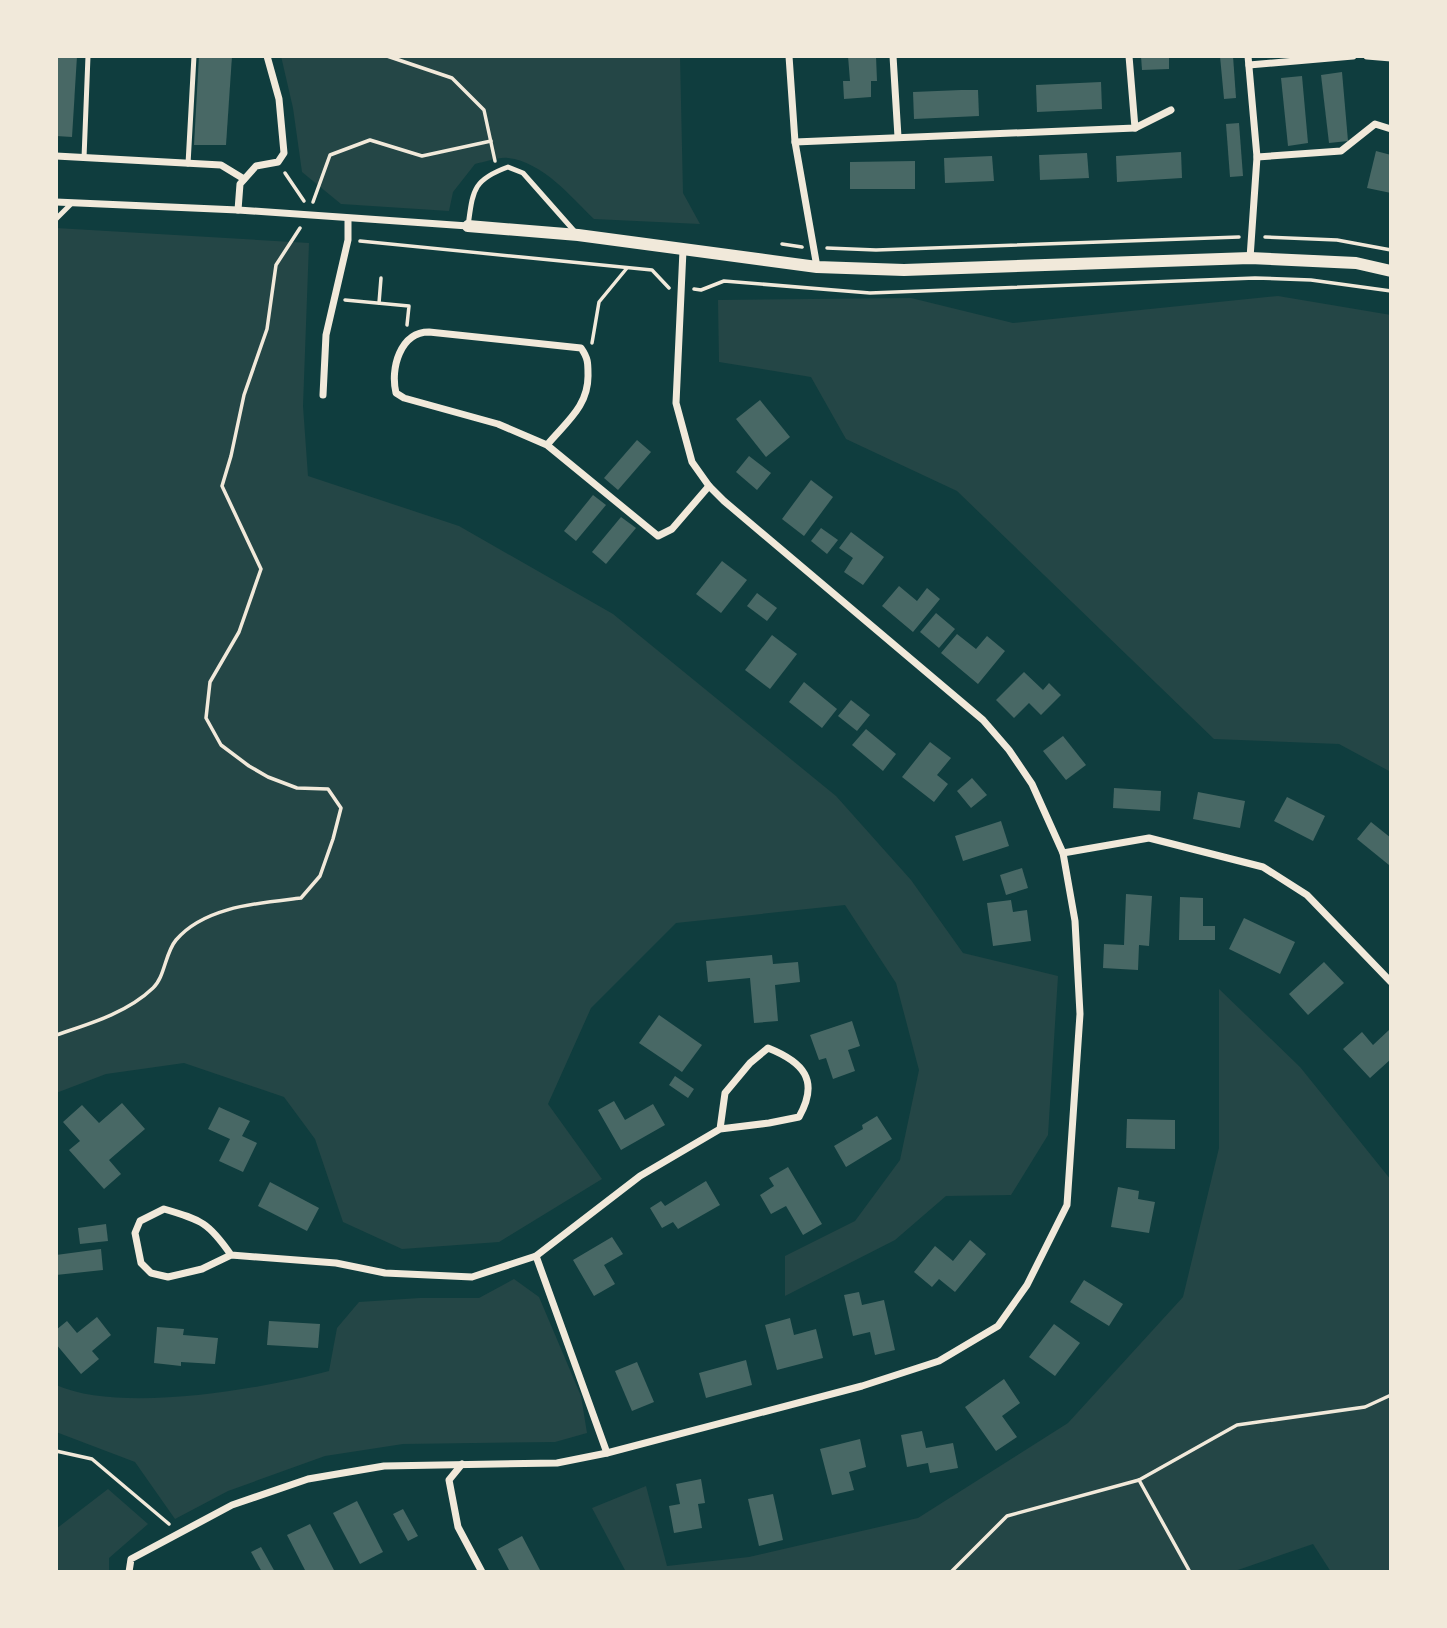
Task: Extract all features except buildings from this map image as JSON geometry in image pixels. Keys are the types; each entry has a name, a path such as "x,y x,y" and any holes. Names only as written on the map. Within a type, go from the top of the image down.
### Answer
{"street":[{"path":"238,211 240,184 256,166 278,162 284,153 279,99 267,56"},
{"path":"789,56 795,142 817,267"},
{"path":"893,56 898,136"},
{"path":"1129,56 1135,128"},
{"path":"1250,258 1256,157 1249,60 1353,56"},
{"path":"1367,56 1391,58"},
{"path":"795,142 1135,128 1171,110"},
{"path":"1256,157 1340,150 1375,124 1391,129"},
{"path":"56,156 220,165 244,179"},
{"path":"56,202 238,211 310,211 348,219 578,235 817,267 904,270 1250,258 1356,263 1391,271"},
{"path":"323,395 327,335 348,240 348,219"},
{"path":"129,1572 131,1559 232,1505 308,1479 384,1466 557,1462 607,1453 862,1386 939,1361 998,1326 1027,1285 1067,1205 1080,1014 1075,921 1063,853 1032,785 1009,750 983,720 709,486 692,462 676,403 683,250"},
{"path":"547,445 583,402 588,390 588,358 581,348 429,332 420,332 405,341 398,359 394,386 396,393 404,398 498,424 547,445 658,536 673,529 709,486"},
{"path":"1063,853 1149,838 1263,867 1307,895 1391,982"},
{"path":"231,1255 214,1229 188,1216 164,1209 140,1221 135,1233 141,1263 150,1273 168,1277 202,1269 231,1255 336,1263 385,1273 472,1277 536,1256 639,1176 720,1129 799,1116 808,1100 807,1076 789,1056 768,1048 750,1063 725,1093 720,1129"},
{"path":"536,1256 607,1453"},
{"path":"462,1464 449,1480 458,1527 482,1572"}],"lane":[{"path":"83,158 88,56"},
{"path":"188,164 194,56"},
{"path":"468,226 477,185 488,173 508,167 523,173 578,235"},
{"path":"56,219 72,203"}],"path":[{"path":"387,56 452,78 484,110 497,170"},
{"path":"56,1035 121,1010 155,987 174,941 196,922 250,905 301,898 320,876 341,808 328,789 298,788 268,777 249,766 221,745 206,718 210,682 239,632 261,569 222,486 232,456 244,396 267,329 276,265 310,211 330,155 370,140 422,156 491,141"},
{"path":"278,162 310,211"},
{"path":"777,244 876,250 1251,237 1337,240 1391,250"},
{"path":"586,354 592,345 599,302 627,268"},
{"path":"379,303 381,278"},
{"path":"335,299 409,306 405,341"},
{"path":"951,1572 1007,1516 1139,1480 1237,1425 1365,1407 1391,1395"},
{"path":"56,1451 92,1459 179,1533"},
{"path":"1139,1480 1190,1572"}],"shaded area":[{"path":"281,56 680,56 683,193 700,224 594,219 545,173 521,161 508,158 475,164 453,192 449,211 341,204 302,172 293,108"},
{"path":"56,228 309,243 303,406 308,476 459,526 613,614 836,796 911,880 963,953 1058,976 1048,1135 1011,1195 946,1196 895,1240 785,1296 785,1256 855,1221 900,1160 919,1070 896,983 845,905 676,923 591,1008 548,1104 602,1179 499,1242 402,1249 343,1222 315,1139 284,1097 184,1063 106,1074 56,1093"},
{"path":"1278,296 1391,315 1391,772 1339,744 1214,739 957,491 846,439 811,377 719,362 718,300 911,298 1013,323"},
{"path":"1219,989 1300,1067 1391,1180 1391,1572 1331,1572 1313,1544 1232,1572 626,1572 592,1508 646,1486 667,1566 749,1557 918,1518 1068,1423 1183,1297 1219,1148"},
{"path":"514,1279 539,1297 581,1396 587,1433 555,1442 403,1444 325,1456 228,1491 175,1519 135,1462 56,1432 56,1385 117,1398 153,1398 230,1391 300,1378 329,1371 337,1328 359,1302 479,1298"},
{"path":"108,1489 148,1524 109,1558 109,1572 56,1572 56,1529"}]}
